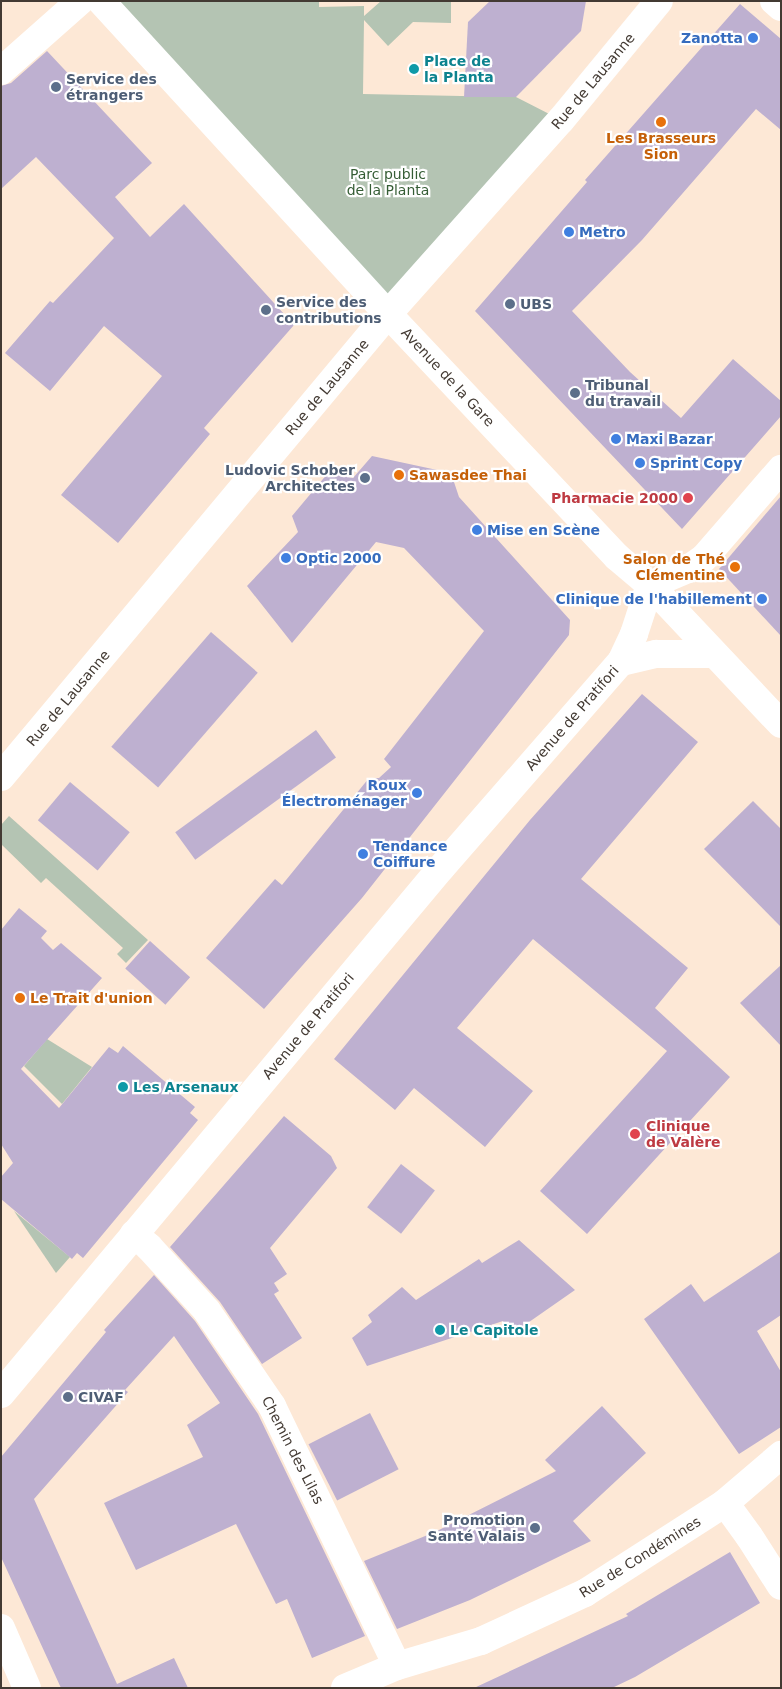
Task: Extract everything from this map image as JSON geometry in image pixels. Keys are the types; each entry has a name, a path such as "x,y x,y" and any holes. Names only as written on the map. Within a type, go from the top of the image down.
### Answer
{"street":[{"path":"1,71 80,1"},
{"name":"Avenue de la Gare","path":"101,1 388,314 617,557 650,585 781,724"},
{"name":"Rue de Lausanne","path":"1,777 388,314 561,120 659,1"},
{"path":"774,1 781,7"},
{"path":"650,585 688,568 704,558 781,468"},
{"name":"Avenue de Pratifori","path":"1,1394 441,868 620,662 634,634 650,585"},
{"name":"Avenue de Pratifori","path":"620,662 656,654 714,654"},
{"name":"Chemin des Lilas","path":"134,1234 149,1247 207,1311 272,1406 397,1666"},
{"name":"Rue de Condémines","path":"345,1688 397,1666 481,1641 585,1593 725,1503 781,1455"},
{"path":"725,1503 781,1586"},
{"path":"1,1628 27,1688"}],"green space":[{"name":"Parc public de la Planta","path":"101,1 319,1 319,7 364,6 364,16 381,1 451,1 451,23 413,22 388,46 364,20 363,94 516,97 561,120 388,314"},
{"path":"9,816 148,940 126,963 117,954 123,948 46,878 41,883 1,844 1,825"},
{"path":"47,1039 92,1067 62,1104 24,1066"},
{"path":"14,1211 70,1257 56,1273"}],"building":[{"path":"490,1 586,1 581,31 516,97 464,97 468,22"},
{"path":"740,4 781,39 781,130 756,109 642,240 572,311 630,372 681,418 733,359 781,401 781,416 682,529 475,311 587,182 585,180"},
{"path":"47,51 152,163 115,197 150,237 184,204 294,325 204,428 210,434 118,543 61,495 162,376 104,326 50,391 5,353 50,301 53,303 114,238 36,157 1,189 1,86 11,83"},
{"path":"372,456 451,473 459,497 570,620 569,635 362,898 264,1009 206,958 275,879 282,885 369,778 379,778 391,767 384,759 484,631 404,548 376,542 292,643 247,586 298,532 292,516 328,473 353,478"},
{"path":"781,496 781,636 719,569"},
{"path":"211,632 258,673 158,787 111,747"},
{"path":"642,694 698,742 581,879 688,968 655,1008 730,1077 587,1234 540,1191 667,1051 533,939 457,1028 533,1091 485,1147 414,1088 395,1110 334,1059 530,820"},
{"path":"316,730 336,758 195,860 175,832"},
{"path":"70,782 130,832 98,870 38,820"},
{"path":"753,801 781,829 781,927 704,849"},
{"name":"Les Arsenaux","path":"19,908 47,931 41,938 53,950 61,943 102,978 21,1069 59,1108 109,1047 118,1053 123,1046 195,1107 190,1113 198,1120 83,1258 77,1253 72,1259 1,1199 1,1177 13,1163 1,1144 1,930"},
{"path":"150,941 190,977 165,1005 125,968"},
{"path":"781,965 781,1046 740,1003"},
{"path":"284,1116 331,1156 337,1168 270,1248 287,1274 274,1283 279,1291 274,1294 302,1338 262,1364 220,1302 170,1247"},
{"path":"401,1164 435,1190 401,1234 367,1207"},
{"name":"Le Capitole","path":"519,1240 575,1290 509,1336 503,1321 367,1366 352,1338 372,1322 368,1315 402,1287 416,1300 479,1259 482,1263"},
{"path":"781,1251 781,1315 757,1331 781,1372 781,1427 739,1454 644,1319 691,1284 704,1302"},
{"path":"154,1275 195,1321 258,1414 365,1636 312,1658 287,1599 276,1604 236,1524 136,1570 104,1503 203,1457 187,1425 220,1403 174,1336 125,1390 128,1392 34,1499 117,1684 174,1658 188,1688 61,1688 1,1557 1,1457 106,1332 104,1330"},
{"path":"602,1406 646,1453 573,1521 591,1541 470,1600 397,1629 364,1561 435,1532 556,1471 545,1460"},
{"path":"370,1413 399,1469 337,1500 309,1444"},
{"path":"730,1552 760,1603 635,1677 612,1688 474,1688 628,1616 626,1614"}],"place":[{"name":"Zanotta","path":"753,38"},
{"name":"Place de la Planta","path":"414,69"},
{"name":"Service des étrangers","path":"56,87"},
{"name":"Les Brasseurs Sion","path":"661,122"},
{"name":"Metro","path":"569,232"},
{"name":"UBS","path":"510,304"},
{"name":"Service des contributions","path":"266,310"},
{"name":"Tribunal du travail","path":"575,393"},
{"name":"Maxi Bazar","path":"616,439"},
{"name":"Sprint Copy","path":"640,463"},
{"name":"Sawasdee Thai","path":"399,475"},
{"name":"Ludovic Schober Architectes","path":"365,478"},
{"name":"Pharmacie 2000","path":"688,498"},
{"name":"Mise en Scène","path":"477,530"},
{"name":"Optic 2000","path":"286,558"},
{"name":"Salon de Thé Clémentine","path":"735,567"},
{"name":"Clinique de l'habillement","path":"762,599"},
{"name":"Roux Électroménager","path":"417,793"},
{"name":"Tendance Coiffure","path":"363,854"},
{"name":"Le Trait d'union","path":"20,998"},
{"name":"Les Arsenaux","path":"123,1087"},
{"name":"Clinique de Valère","path":"635,1134"},
{"name":"Le Capitole","path":"440,1330"},
{"name":"CIVAF","path":"68,1397"},
{"name":"Promotion Santé Valais","path":"535,1528"}]}
